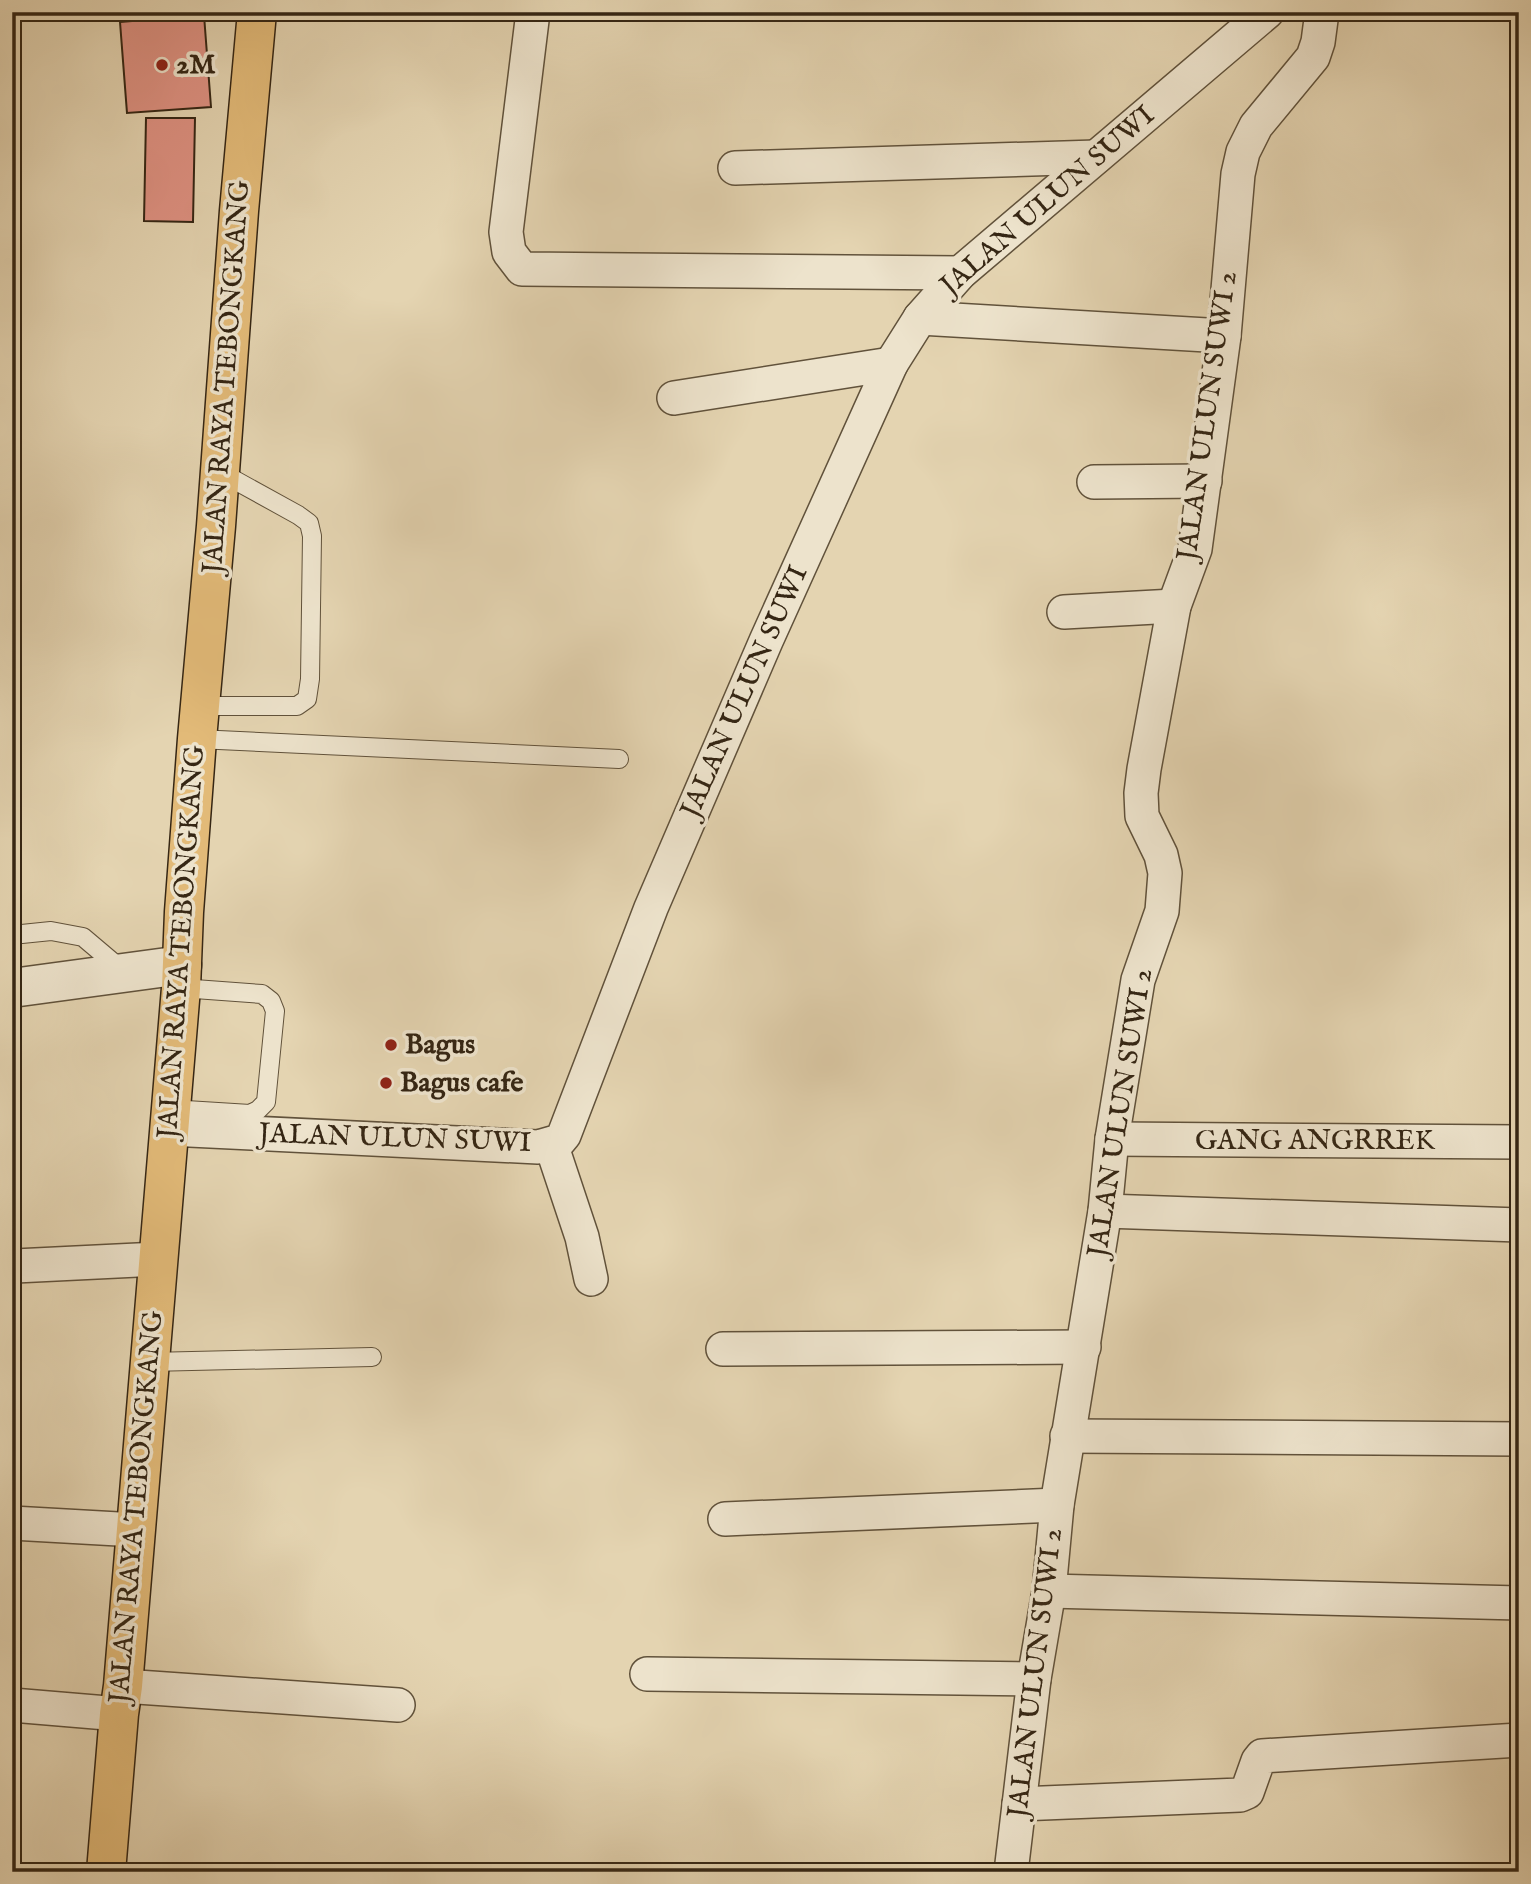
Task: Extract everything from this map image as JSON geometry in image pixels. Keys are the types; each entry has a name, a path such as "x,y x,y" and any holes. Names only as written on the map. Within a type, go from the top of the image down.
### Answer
{"main road":[{"name":"JALAN RAYA TEBONGKANG","path":"106,1872 159,1259 198,723 257,12"}],"street":[{"path":"533,12 506,232 509,252 522,269 960,273"},
{"name":"JALAN ULUN SUWI","path":"170,1119 538,1147 559,1141 564,1135 651,908 766,641 891,364 920,318 960,273 1267,12"},
{"name":"JALAN ULUN SUWI 2","path":"1011,1872 1034,1679 1049,1591 1057,1505 1105,1211 1112,1139 1138,979 1162,911 1166,873 1161,855 1142,816 1141,793 1174,606 1195,549 1224,336 1238,174 1243,152 1256,126 1313,57 1322,12"},
{"path":"735,168 1096,157"},
{"path":"920,318 1224,336"},
{"path":"674,398 891,364"},
{"path":"1094,482 1205,481"},
{"path":"1064,612 1174,606"},
{"path":"12,988 126,973 181,976"},
{"name":"GANG ANGRREK","path":"1112,1139 1519,1142"},
{"path":"551,1144 582,1237 592,1279"},
{"path":"1105,1211 1519,1225"},
{"path":"15,1266 159,1259"},
{"path":"723,1349 1084,1347"},
{"path":"1067,1436 1519,1439"},
{"path":"724,1519 1057,1505"},
{"path":"12,1523 136,1530"},
{"path":"1049,1591 1519,1603"},
{"path":"647,1674 1034,1679"},
{"path":"12,1705 121,1700 398,1705"},
{"path":"1019,1804 1240,1795 1247,1792 1262,1756 1519,1740"}],"lane":[{"path":"198,723 297,706 307,699 310,679 312,536 309,523 220,472"},
{"path":"198,723 619,759"},
{"path":"12,935 51,931 83,937 126,973"},
{"path":"170,1119 250,1114 262,1108 266,1102 275,1011 271,1001 262,994 181,976"},
{"path":"149,1362 372,1357"}],"building":[{"path":"204,15 211,107 127,113 120,22"},
{"path":"146,118 195,118 193,222 144,221"}],"place":[{"name":"2M","path":"162,65"},
{"name":"Bagus","path":"391,1045"},
{"name":"Bagus cafe","path":"386,1083"}]}
